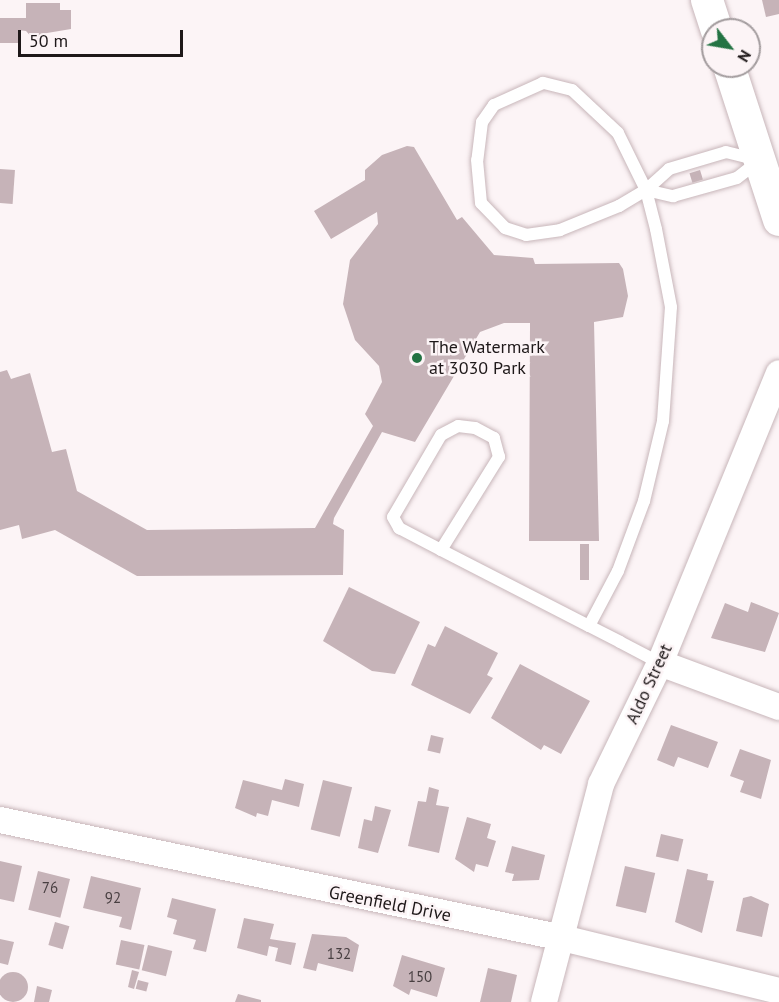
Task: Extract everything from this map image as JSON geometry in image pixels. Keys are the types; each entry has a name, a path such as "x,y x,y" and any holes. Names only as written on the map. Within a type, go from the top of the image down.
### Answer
{"street":[{"path":"707,0 713,18"},
{"path":"733,78 779,220"},
{"name":"Aldo Street","path":"544,1002 558,937 601,784 660,663 779,373"},
{"path":"660,663 779,707"},
{"name":"Greenfield Drive","path":"0,820 558,937 779,991"}],"lane":[{"path":"589,626 618,572 640,511 663,421 671,307 646,190 618,133 572,90 543,83 494,105 482,122 477,160 481,203 505,228 526,235 560,230 646,190 669,169 726,153 760,160"},
{"path":"646,190 673,196 737,178 760,160"},
{"path":"441,550 499,457 494,438 475,428 458,426 441,435 393,517 399,528 441,550 660,663"}],"building":[{"path":"762,0 779,0 779,14 766,17"},
{"path":"26,3 60,3 60,10 71,10 71,29 41,34 37,43 26,31 18,30 18,43 0,43 0,18 26,18"},
{"name":"The Watermark at 3030 Park","path":"407,146 414,147 457,220 462,217 494,255 533,258 535,264 619,263 623,269 628,296 623,317 594,322 599,541 529,541 530,323 504,323 480,332 415,442 382,432 334,518 333,524 344,530 343,575 137,576 55,530 22,539 19,525 0,530 0,372 7,370 11,379 30,373 52,452 66,449 77,491 147,530 315,528 373,426 365,414 382,382 379,366 355,340 343,304 350,260 378,224 377,212 331,239 314,211 365,180 365,170 382,155"},
{"path":"0,169 15,170 13,204 0,203"},
{"path":"700,170 703,180 692,183 689,173"},
{"path":"580,544 589,544 589,580 580,580"},
{"path":"349,587 420,622 395,674 372,671 323,641"},
{"path":"751,602 779,613 765,652 711,638 725,603 748,612"},
{"path":"445,626 498,653 487,675 493,678 470,714 411,685 428,644 435,647"},
{"path":"520,664 590,701 561,754 544,745 541,750 491,718"},
{"path":"671,725 718,742 708,768 678,757 674,767 657,760"},
{"path":"431,735 444,738 440,754 427,751"},
{"path":"740,749 771,760 761,799 740,792 744,781 730,776"},
{"path":"285,779 304,784 299,807 272,800 268,816 257,813 256,817 235,808 243,780 282,790"},
{"path":"323,780 352,787 340,837 311,829"},
{"path":"429,787 439,790 436,805 449,807 439,853 408,846 418,801 426,802"},
{"path":"375,806 391,810 378,853 358,848 364,819 372,821"},
{"path":"467,817 491,824 487,838 496,841 488,867 476,864 474,872 455,859"},
{"path":"661,834 683,839 678,862 656,856"},
{"path":"512,846 545,855 539,880 512,881 514,874 505,872"},
{"path":"0,861 22,866 14,902 0,899"},
{"path":"625,866 655,873 646,913 616,906"},
{"path":"687,869 708,874 707,880 714,881 702,933 675,922"},
{"path":"38,871 70,879 60,918 28,910"},
{"path":"91,876 141,888 131,930 119,927 122,917 83,908"},
{"path":"751,896 769,904 762,937 736,931 743,898"},
{"path":"172,898 216,909 206,952 193,949 196,940 173,934 177,920 167,917"},
{"path":"244,918 274,924 270,939 296,943 291,965 275,961 278,948 269,946 267,956 237,948"},
{"path":"55,922 69,926 63,949 48,945"},
{"path":"312,934 346,937 359,945 353,972 318,963 316,971 303,968"},
{"path":"0,939 14,942 8,965 0,963"},
{"path":"121,940 144,945 139,969 116,964"},
{"path":"148,945 172,951 166,976 142,970"},
{"path":"402,955 445,968 437,997 411,989 409,995 393,986"},
{"path":"488,968 517,975 511,1002 480,1002"},
{"path":"132,970 139,972 134,989 128,987"},
{"path":"13,972 24,976 28,987 24,998 13,1002 2,998 -2,987 2,976"},
{"path":"138,980 149,983 146,992 136,989"},
{"path":"37,986 52,990 49,1002 34,1002"},
{"path":"238,994 261,1000 261,1002 235,1002"}],"place":[{"name":"The Watermark at 3030 Park","path":"417,358"}]}
